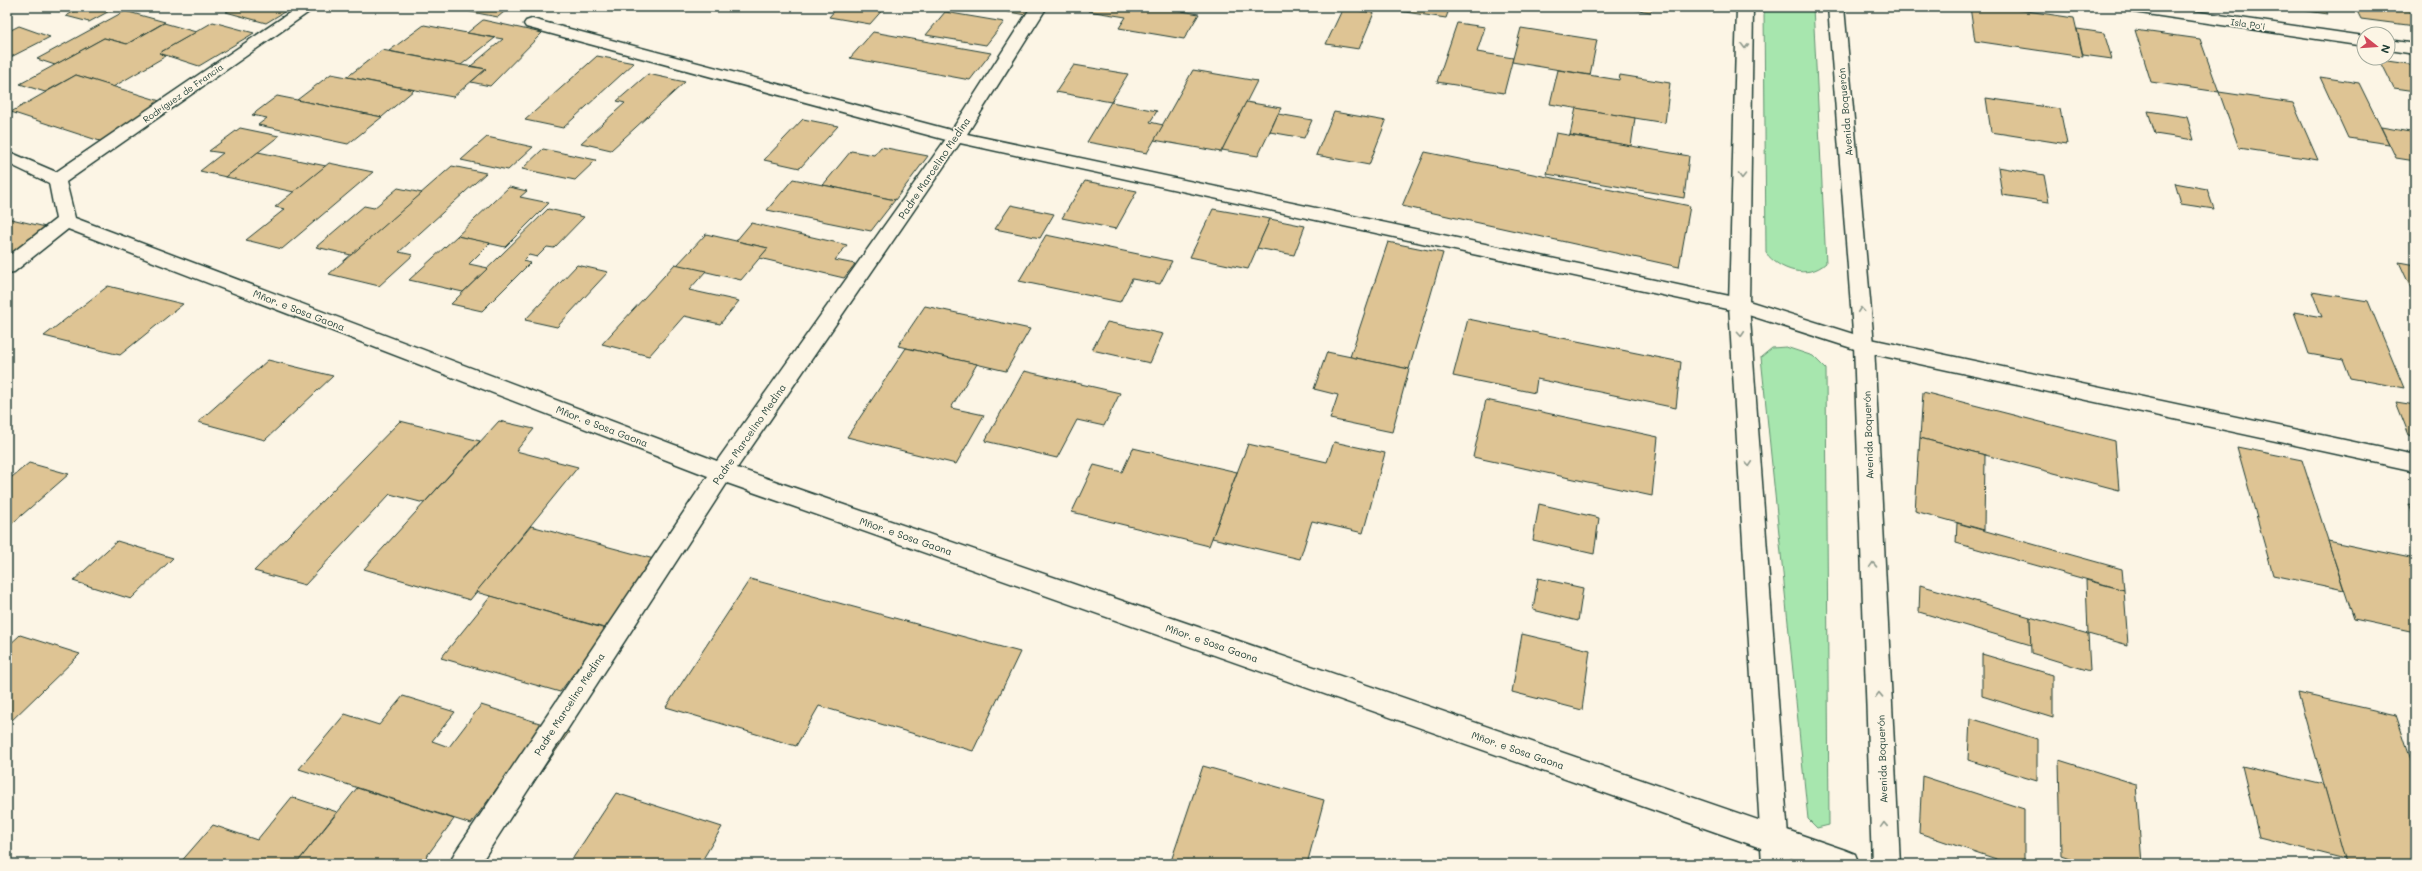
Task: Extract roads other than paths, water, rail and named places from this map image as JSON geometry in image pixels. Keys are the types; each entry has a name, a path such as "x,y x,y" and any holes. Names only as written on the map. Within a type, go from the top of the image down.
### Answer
{"street":[{"name":"Rodríguez de Francia","path":"57,180 308,7"},
{"name":"Padre Marcelino Medina","path":"464,864 722,472 956,137 1039,7"},
{"path":"1745,7 1739,305 1775,852"},
{"name":"Avenida Boquerón","path":"1836,7 1864,345 1886,864"},
{"name":"Isla Po'i","path":"2133,7 2356,40"},
{"path":"532,24 956,137 1739,305 1864,345 2415,463"},
{"path":"2396,46 2415,49"},
{"path":"7,156 57,180 66,220 7,267"},
{"name":"Mñor. e Sosa Gaona","path":"66,220 722,472 1775,852 1845,864"}]}
